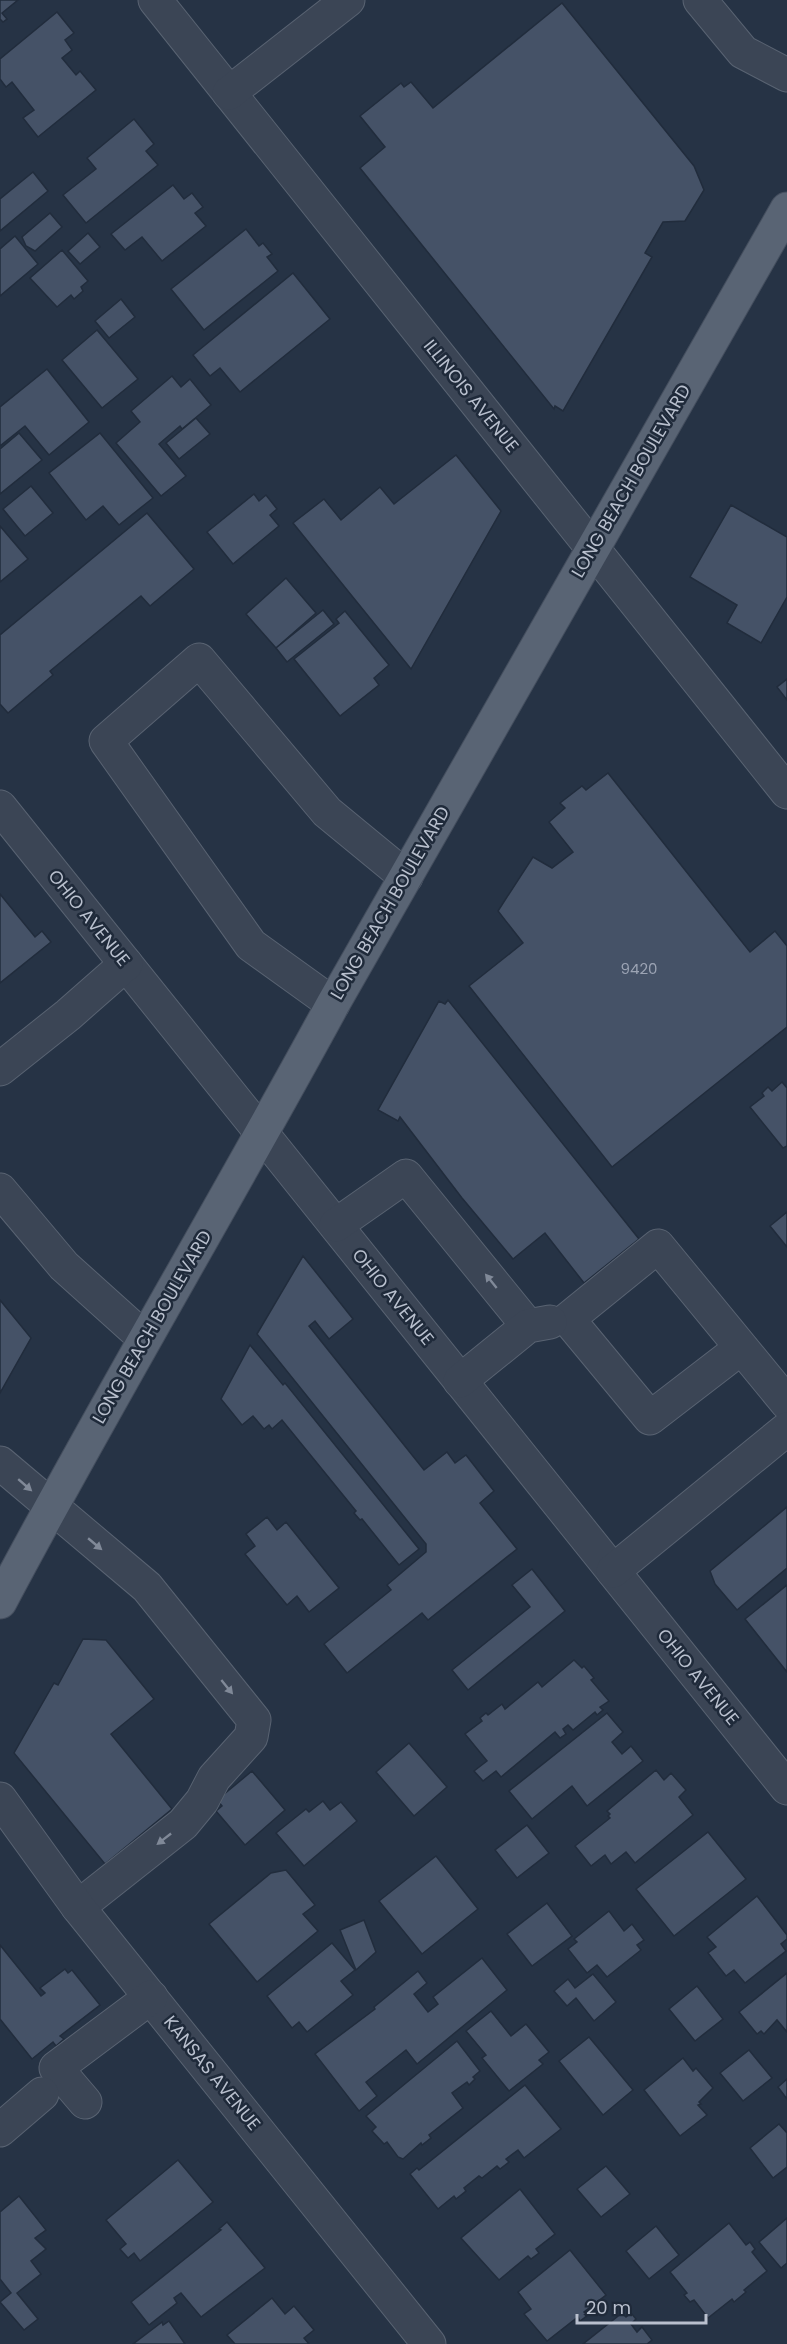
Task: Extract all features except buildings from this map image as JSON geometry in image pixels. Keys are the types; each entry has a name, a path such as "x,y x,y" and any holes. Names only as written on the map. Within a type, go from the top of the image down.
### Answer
{"main road":[{"name":"LONG BEACH BOULEVARD","path":"0,1602 144,1338 787,209"}],"street":[{"name":"ILLINOIS AVENUE","path":"155,0 787,792"},
{"path":"229,93 348,0"},
{"path":"700,0 743,52 787,75"},
{"path":"333,1004 251,945 106,741 199,660 327,812 405,877"},
{"name":"OHIO AVENUE","path":"0,807 787,1788"},
{"path":"0,1069 68,1015 126,964"},
{"path":"336,1225 406,1176 528,1326"},
{"path":"0,1190 64,1266 144,1338"},
{"path":"460,1381 528,1326 568,1319 658,1246 787,1403"},
{"path":"568,1319 650,1418 741,1348"},
{"path":"613,1571 787,1428"},
{"path":"0,1463 147,1587 254,1720 251,1737 214,1778 202,1801 183,1824 78,1907"},
{"name":"KANSAS AVENUE","path":"0,1799 78,1907 429,2344"},
{"path":"85,2102 56,2068 151,1997"},
{"path":"0,2130 42,2094"}]}
